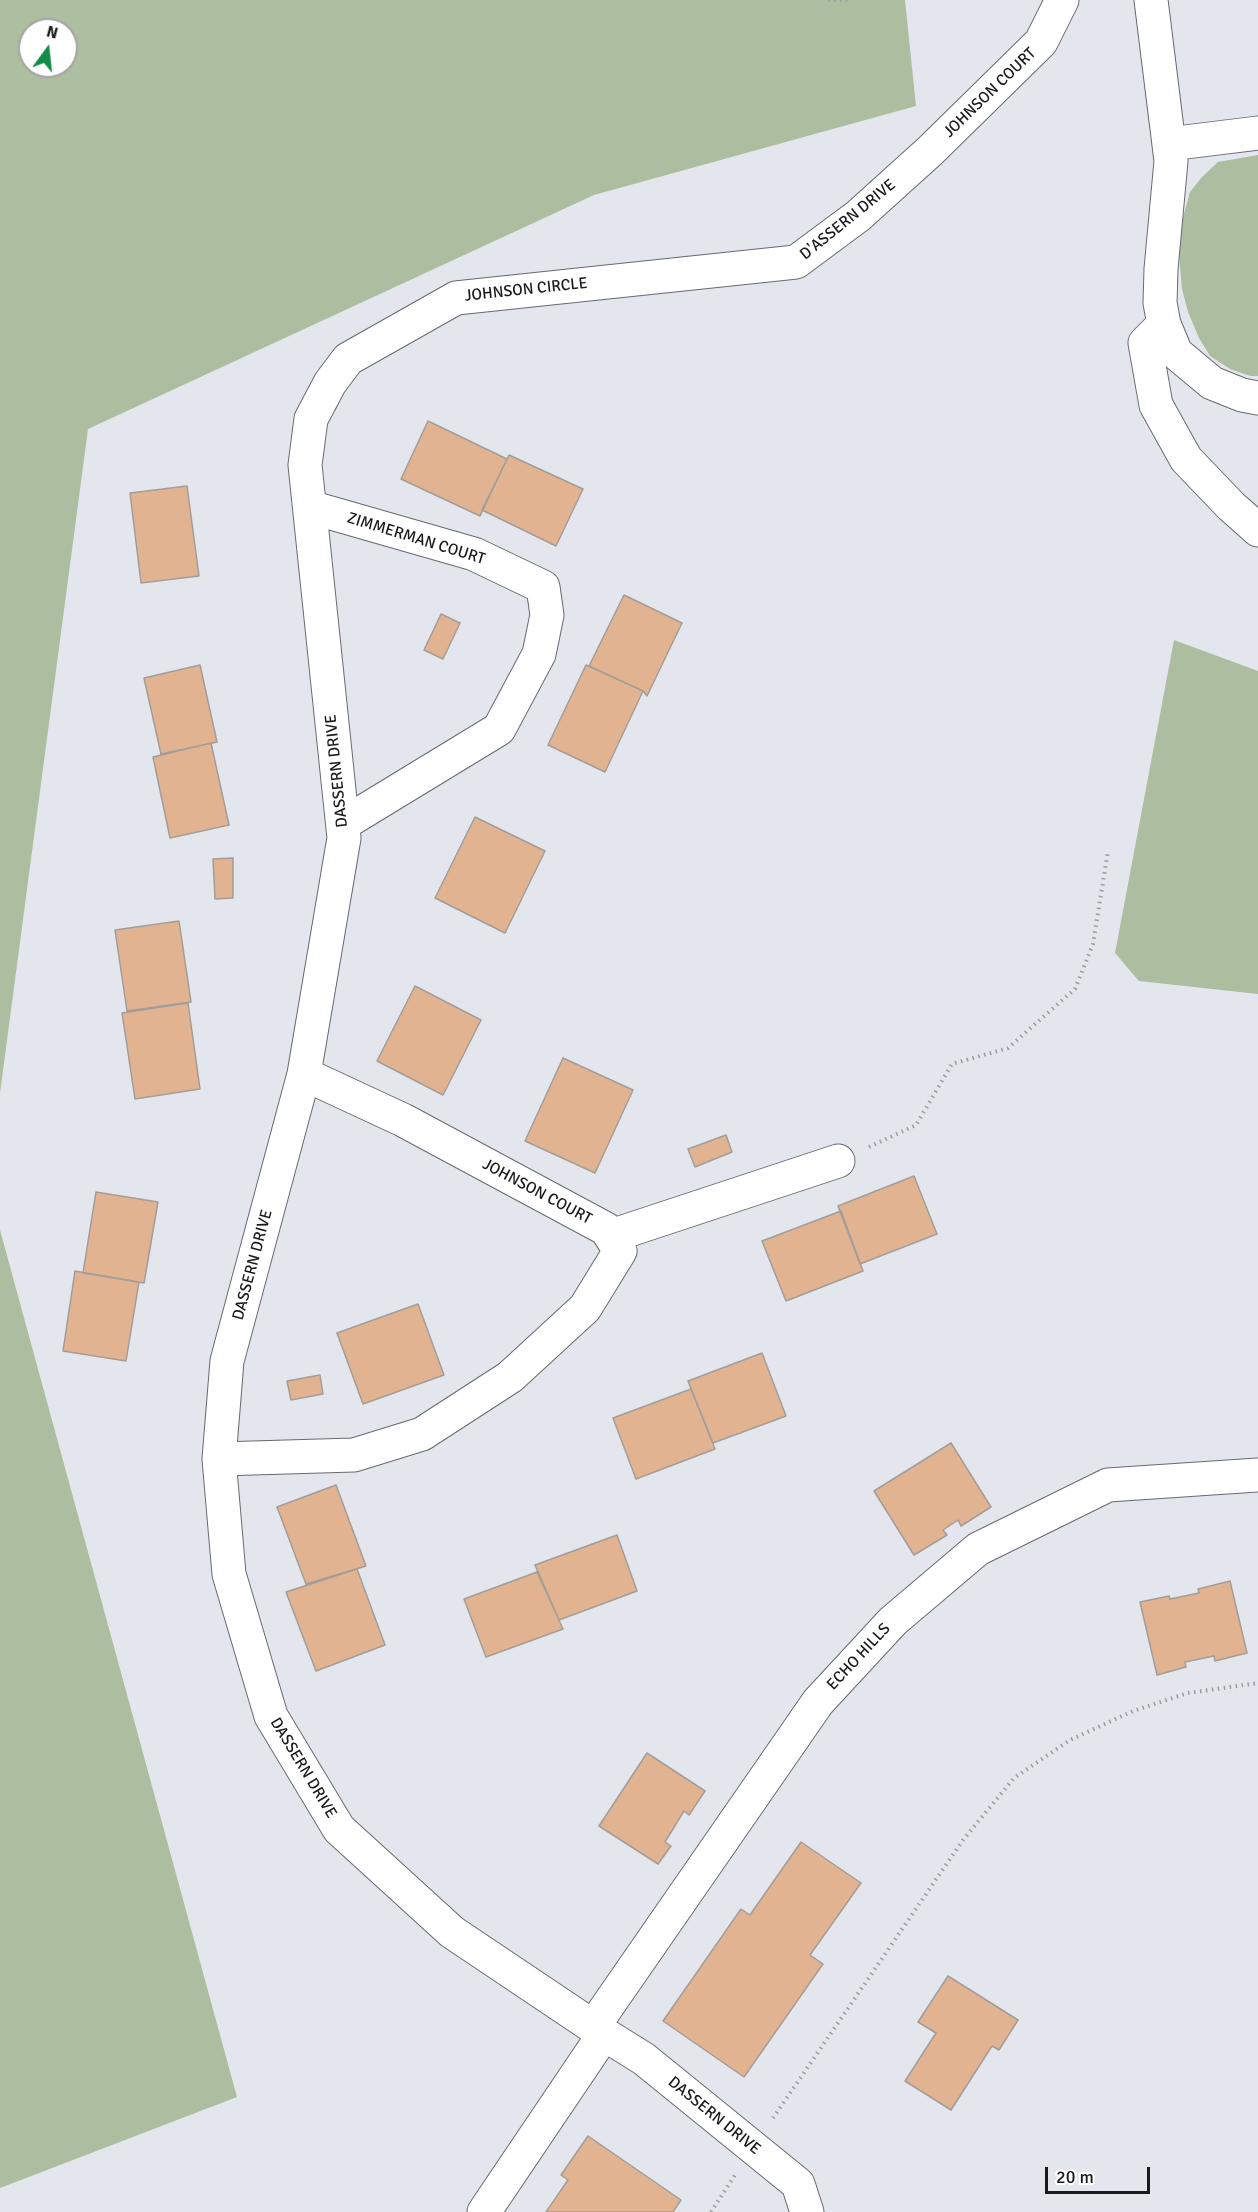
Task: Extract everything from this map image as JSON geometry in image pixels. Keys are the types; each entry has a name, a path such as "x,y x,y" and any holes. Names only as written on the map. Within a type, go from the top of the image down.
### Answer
{"street":[{"name":"JOHNSON COURT","path":"930,151 1041,42 1062,0"},
{"path":"1151,0 1171,161 1161,269 1160,303 1164,324 1176,353 1212,383 1242,395 1258,398"},
{"path":"1169,144 1258,133"},
{"name":"D'ASSERN DRIVE","path":"683,274 796,262 858,216 930,151"},
{"name":"JOHNSON CIRCLE","path":"348,359 456,298 683,274"},
{"path":"1164,324 1145,343 1156,405 1186,459 1231,506 1258,530"},
{"name":"DASSERN DRIVE","path":"348,359 330,383 311,419 305,465 344,838 304,1074 227,1361 219,1459 229,1574 271,1716 339,1829 452,1932 644,2059 753,2147 798,2184 807,2212"},
{"name":"ZIMMERMAN COURT","path":"310,507 474,554 543,587 547,615 539,654 499,729 343,824"},
{"name":"JOHNSON COURT","path":"304,1074 403,1120 606,1229 610,1236"},
{"path":"219,1459 354,1455 422,1434 510,1377 585,1308 620,1251 610,1236 838,1161"},
{"name":"ECHO HILLS","path":"598,2030 818,1702 893,1621 978,1549 1108,1485 1258,1475"},
{"path":"484,2212 598,2030"}],"path":[{"path":"828,0 852,0"},
{"path":"838,1161 916,1125 952,1064 1008,1048 1076,989 1093,944 1108,851"},
{"path":"711,2212 963,1840 1014,1778 1070,1740 1133,1711 1188,1693 1258,1683"}],"green space":[{"path":"0,0 905,0 916,106 594,195 88,429 0,1093"},
{"path":"1258,155 1258,376 1250,376 1230,369 1210,356 1199,338 1188,312 1182,289 1179,255 1182,221 1190,192 1218,162"},
{"path":"1174,640 1258,671 1258,994 1139,981 1115,953"},
{"path":"0,1230 237,2097 0,2188"}],"building":[{"path":"428,421 507,459 480,516 401,479"},
{"path":"509,455 583,489 556,546 482,510"},
{"path":"187,486 199,576 141,583 130,493"},
{"path":"624,595 682,623 647,696 643,691 589,666"},
{"path":"441,614 460,623 443,659 424,650"},
{"path":"200,665 217,742 161,754 144,678"},
{"path":"586,665 643,691 605,772 548,745"},
{"path":"211,743 229,825 170,838 153,757"},
{"path":"475,817 545,851 505,933 435,898"},
{"path":"233,858 233,898 215,899 213,859"},
{"path":"179,921 191,1002 127,1011 115,930"},
{"path":"415,986 481,1020 443,1095 377,1061"},
{"path":"188,1003 200,1089 135,1099 122,1013"},
{"path":"563,1058 633,1090 595,1173 525,1141"},
{"path":"726,1135 732,1152 695,1167 688,1149"},
{"path":"914,1176 937,1234 860,1264 838,1206"},
{"path":"96,1192 158,1202 144,1283 83,1273"},
{"path":"841,1211 863,1271 786,1301 762,1241"},
{"path":"75,1271 139,1282 126,1361 63,1351"},
{"path":"418,1304 444,1375 363,1404 337,1333"},
{"path":"762,1353 786,1416 713,1443 688,1381"},
{"path":"320,1375 323,1394 291,1400 287,1381"},
{"path":"691,1389 715,1449 636,1479 613,1418"},
{"path":"951,1443 991,1507 961,1526 958,1520 943,1530 947,1535 914,1555 874,1491"},
{"path":"336,1485 366,1566 306,1584 277,1507"},
{"path":"617,1535 637,1591 559,1620 535,1565"},
{"path":"357,1569 385,1645 316,1671 286,1592"},
{"path":"537,1572 563,1629 486,1657 464,1599"},
{"path":"1230,1581 1247,1653 1215,1661 1214,1656 1185,1662 1186,1667 1157,1675 1140,1602 1199,1593 1198,1589"},
{"path":"647,1753 705,1791 689,1815 684,1811 665,1842 671,1846 658,1864 599,1826"},
{"path":"801,1842 861,1883 810,1955 823,1964 744,2077 663,2021 741,1909 750,1915"},
{"path":"948,1976 1018,2020 999,2050 992,2046 951,2110 905,2081 936,2033 918,2022"},
{"path":"588,2136 681,2200 673,2212 546,2212 568,2180 561,2175"}]}
